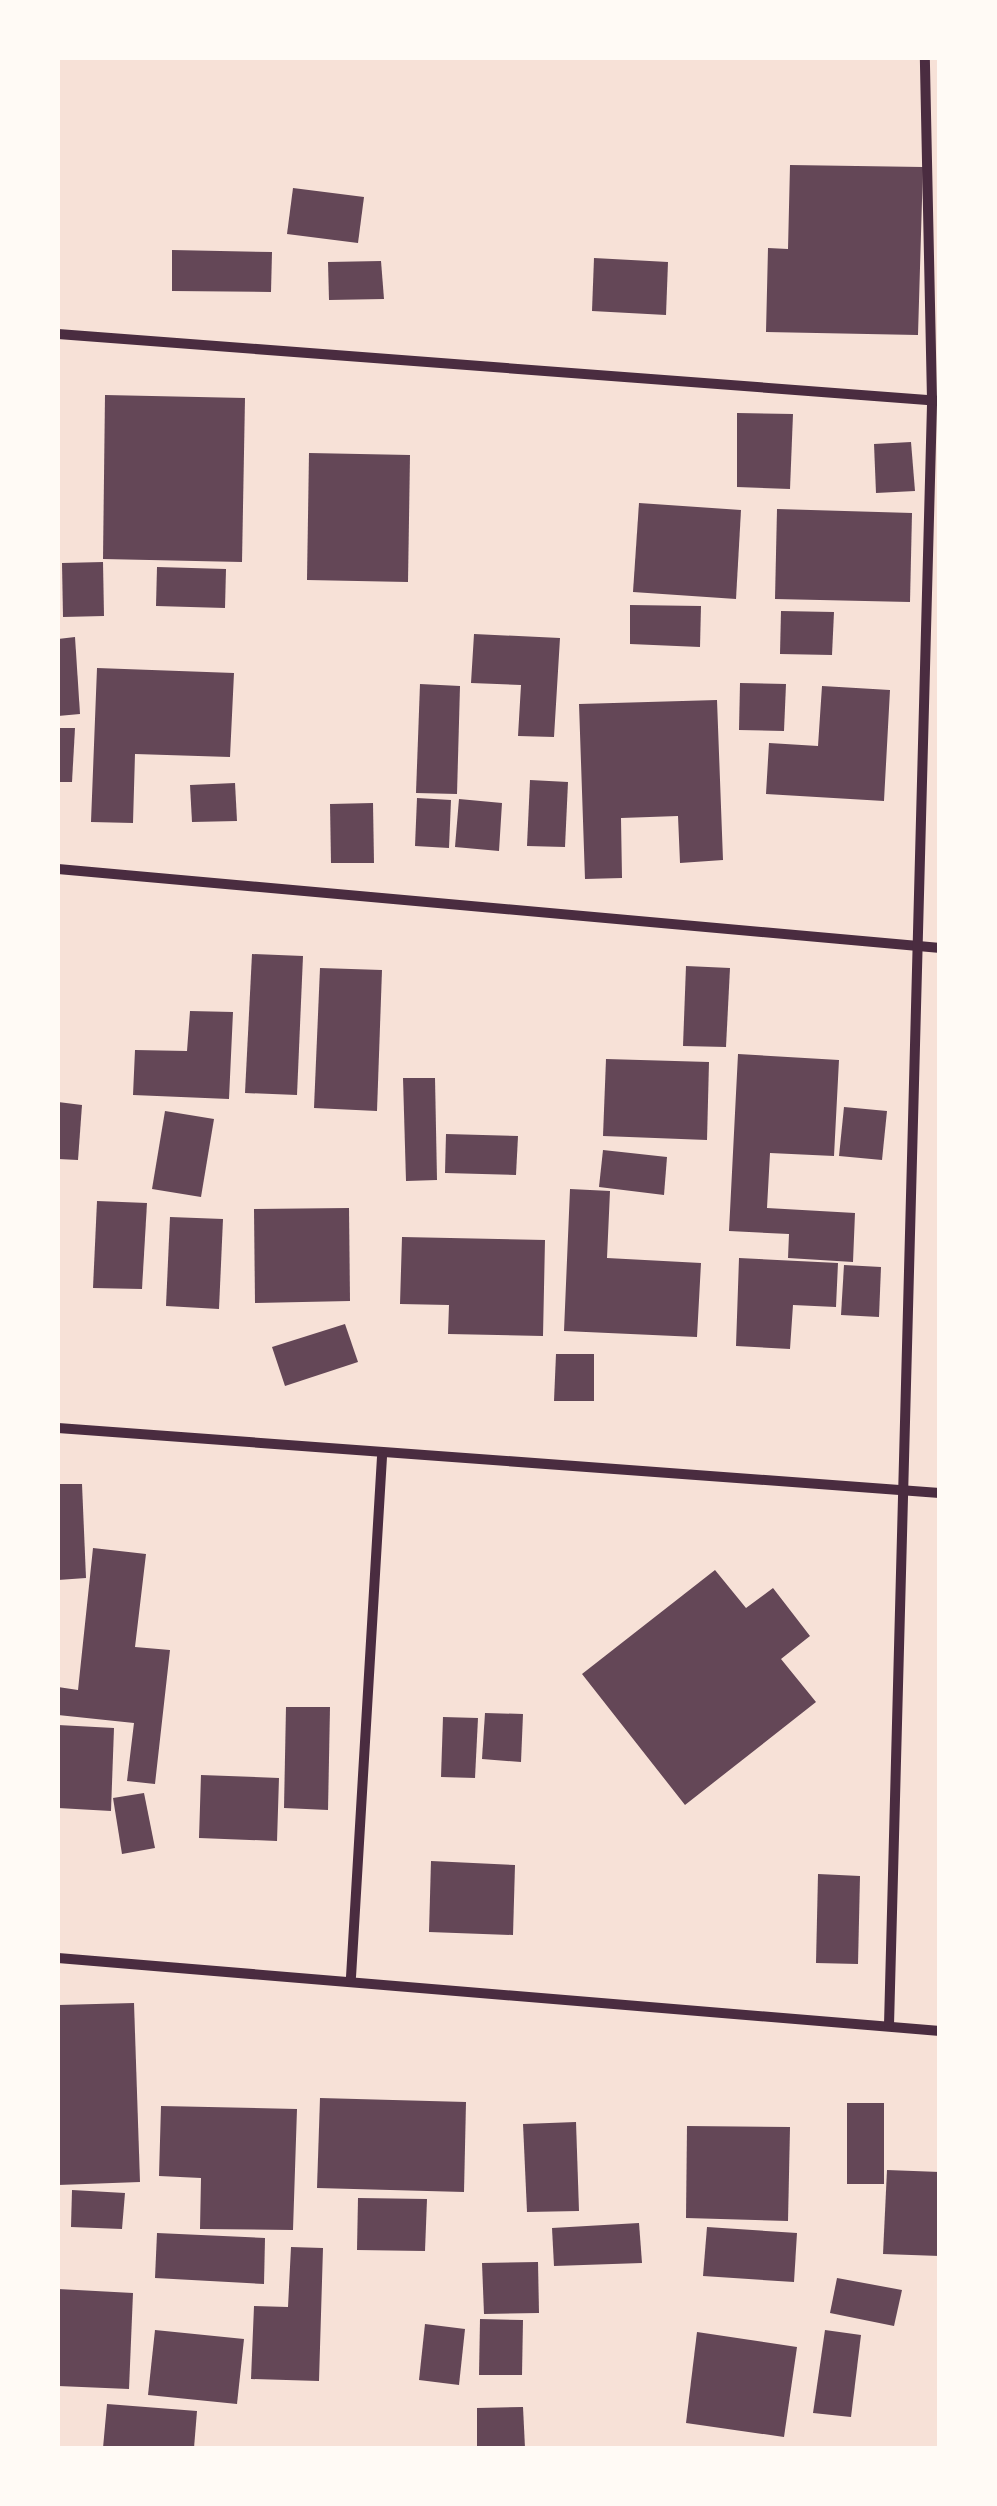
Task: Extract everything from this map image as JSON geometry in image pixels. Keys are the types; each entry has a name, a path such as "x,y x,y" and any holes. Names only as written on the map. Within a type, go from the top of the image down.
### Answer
{"street":[{"path":"889,2025 909,1491 918,946 936,400 925,58"},
{"path":"58,334 936,400"},
{"path":"58,870 940,948"},
{"path":"58,1428 382,1457 940,1494"},
{"path":"351,1978 382,1457"},
{"path":"58,1958 351,1978 940,2031"}],"building":[{"path":"790,165 923,167 918,335 766,332 768,248 788,249"},
{"path":"293,188 364,197 358,243 287,234"},
{"path":"172,250 272,252 271,292 172,291"},
{"path":"594,258 668,262 666,315 592,311"},
{"path":"381,261 384,299 329,300 328,262"},
{"path":"105,395 245,398 242,562 103,559"},
{"path":"737,413 793,414 790,489 737,487"},
{"path":"911,442 915,491 876,493 874,444"},
{"path":"309,453 410,455 408,582 307,580"},
{"path":"639,503 741,510 736,599 633,592"},
{"path":"777,509 912,513 910,602 775,599"},
{"path":"103,562 104,616 63,617 62,563"},
{"path":"157,567 226,569 225,608 156,606"},
{"path":"630,605 701,606 700,647 630,644"},
{"path":"781,611 834,612 832,655 780,654"},
{"path":"474,634 560,638 554,737 518,736 521,685 471,683"},
{"path":"75,637 80,714 58,716 58,639"},
{"path":"97,668 234,673 230,757 135,754 133,823 91,822"},
{"path":"740,683 786,684 784,731 739,730"},
{"path":"420,684 460,686 457,794 416,793"},
{"path":"822,686 890,690 884,801 766,794 769,743 818,746"},
{"path":"717,700 723,860 680,863 678,816 621,818 622,878 585,879 579,704"},
{"path":"58,728 75,728 72,782 58,782"},
{"path":"530,780 568,782 565,847 527,846"},
{"path":"235,783 237,821 192,822 190,785"},
{"path":"417,798 451,800 449,848 415,846"},
{"path":"459,799 502,803 499,851 455,847"},
{"path":"373,803 374,863 331,863 330,804"},
{"path":"252,954 303,956 297,1095 245,1093"},
{"path":"686,966 730,968 726,1047 683,1046"},
{"path":"320,968 382,970 377,1111 314,1108"},
{"path":"190,1011 233,1012 229,1099 133,1095 135,1050 187,1051"},
{"path":"738,1054 839,1060 834,1156 770,1153 767,1208 855,1213 853,1262 788,1258 789,1234 729,1231"},
{"path":"606,1059 709,1062 707,1140 603,1136"},
{"path":"403,1078 435,1078 437,1180 406,1181"},
{"path":"58,1102 82,1105 78,1160 58,1159"},
{"path":"844,1107 887,1111 882,1160 839,1156"},
{"path":"165,1111 214,1119 201,1197 152,1189"},
{"path":"446,1134 518,1136 516,1175 445,1173"},
{"path":"603,1150 667,1157 664,1195 599,1187"},
{"path":"570,1189 610,1191 607,1258 701,1263 697,1337 564,1331"},
{"path":"97,1201 147,1203 142,1289 93,1288"},
{"path":"349,1208 350,1301 255,1303 254,1209"},
{"path":"170,1217 223,1219 219,1309 166,1306"},
{"path":"402,1237 545,1240 543,1336 448,1334 449,1305 400,1304"},
{"path":"739,1258 838,1263 836,1307 793,1305 790,1349 736,1346"},
{"path":"844,1265 881,1267 879,1317 841,1315"},
{"path":"345,1324 358,1362 285,1386 272,1347"},
{"path":"556,1354 594,1354 594,1401 554,1401"},
{"path":"58,1484 82,1484 86,1578 58,1580"},
{"path":"93,1548 146,1554 135,1647 170,1650 155,1784 127,1781 134,1723 58,1715 58,1687 78,1690"},
{"path":"715,1570 746,1608 773,1588 810,1636 781,1659 816,1702 685,1805 582,1674"},
{"path":"286,1707 330,1707 328,1810 284,1808"},
{"path":"485,1713 523,1714 521,1762 482,1759"},
{"path":"443,1717 478,1718 475,1778 441,1777"},
{"path":"58,1725 114,1728 111,1811 58,1808"},
{"path":"201,1775 279,1778 277,1841 199,1838"},
{"path":"144,1793 155,1848 122,1854 113,1798"},
{"path":"431,1861 515,1865 513,1935 429,1932"},
{"path":"818,1874 860,1876 858,1964 816,1963"},
{"path":"134,2003 140,2182 58,2185 58,2005"},
{"path":"320,2098 466,2102 464,2192 317,2188"},
{"path":"847,2103 884,2103 884,2184 847,2184"},
{"path":"161,2106 297,2109 293,2230 200,2229 201,2178 159,2176"},
{"path":"576,2122 579,2211 527,2212 523,2124"},
{"path":"687,2126 790,2127 788,2221 686,2218"},
{"path":"887,2170 940,2172 940,2256 883,2254"},
{"path":"72,2190 125,2193 122,2229 71,2227"},
{"path":"358,2198 427,2199 425,2251 357,2250"},
{"path":"639,2223 642,2263 554,2266 552,2228"},
{"path":"707,2227 797,2233 794,2282 703,2276"},
{"path":"157,2233 265,2238 264,2284 155,2278"},
{"path":"291,2247 323,2248 319,2381 251,2379 254,2306 288,2307"},
{"path":"538,2262 539,2313 484,2314 482,2263"},
{"path":"837,2278 902,2290 894,2326 830,2313"},
{"path":"58,2289 133,2293 129,2389 58,2386"},
{"path":"480,2319 523,2320 522,2375 479,2375"},
{"path":"425,2324 465,2329 459,2385 419,2380"},
{"path":"155,2330 244,2339 237,2404 148,2395"},
{"path":"825,2330 861,2335 851,2417 813,2413"},
{"path":"697,2332 797,2347 784,2437 686,2423"},
{"path":"107,2404 197,2411 194,2448 103,2448"},
{"path":"523,2407 525,2448 477,2448 477,2408"}]}
